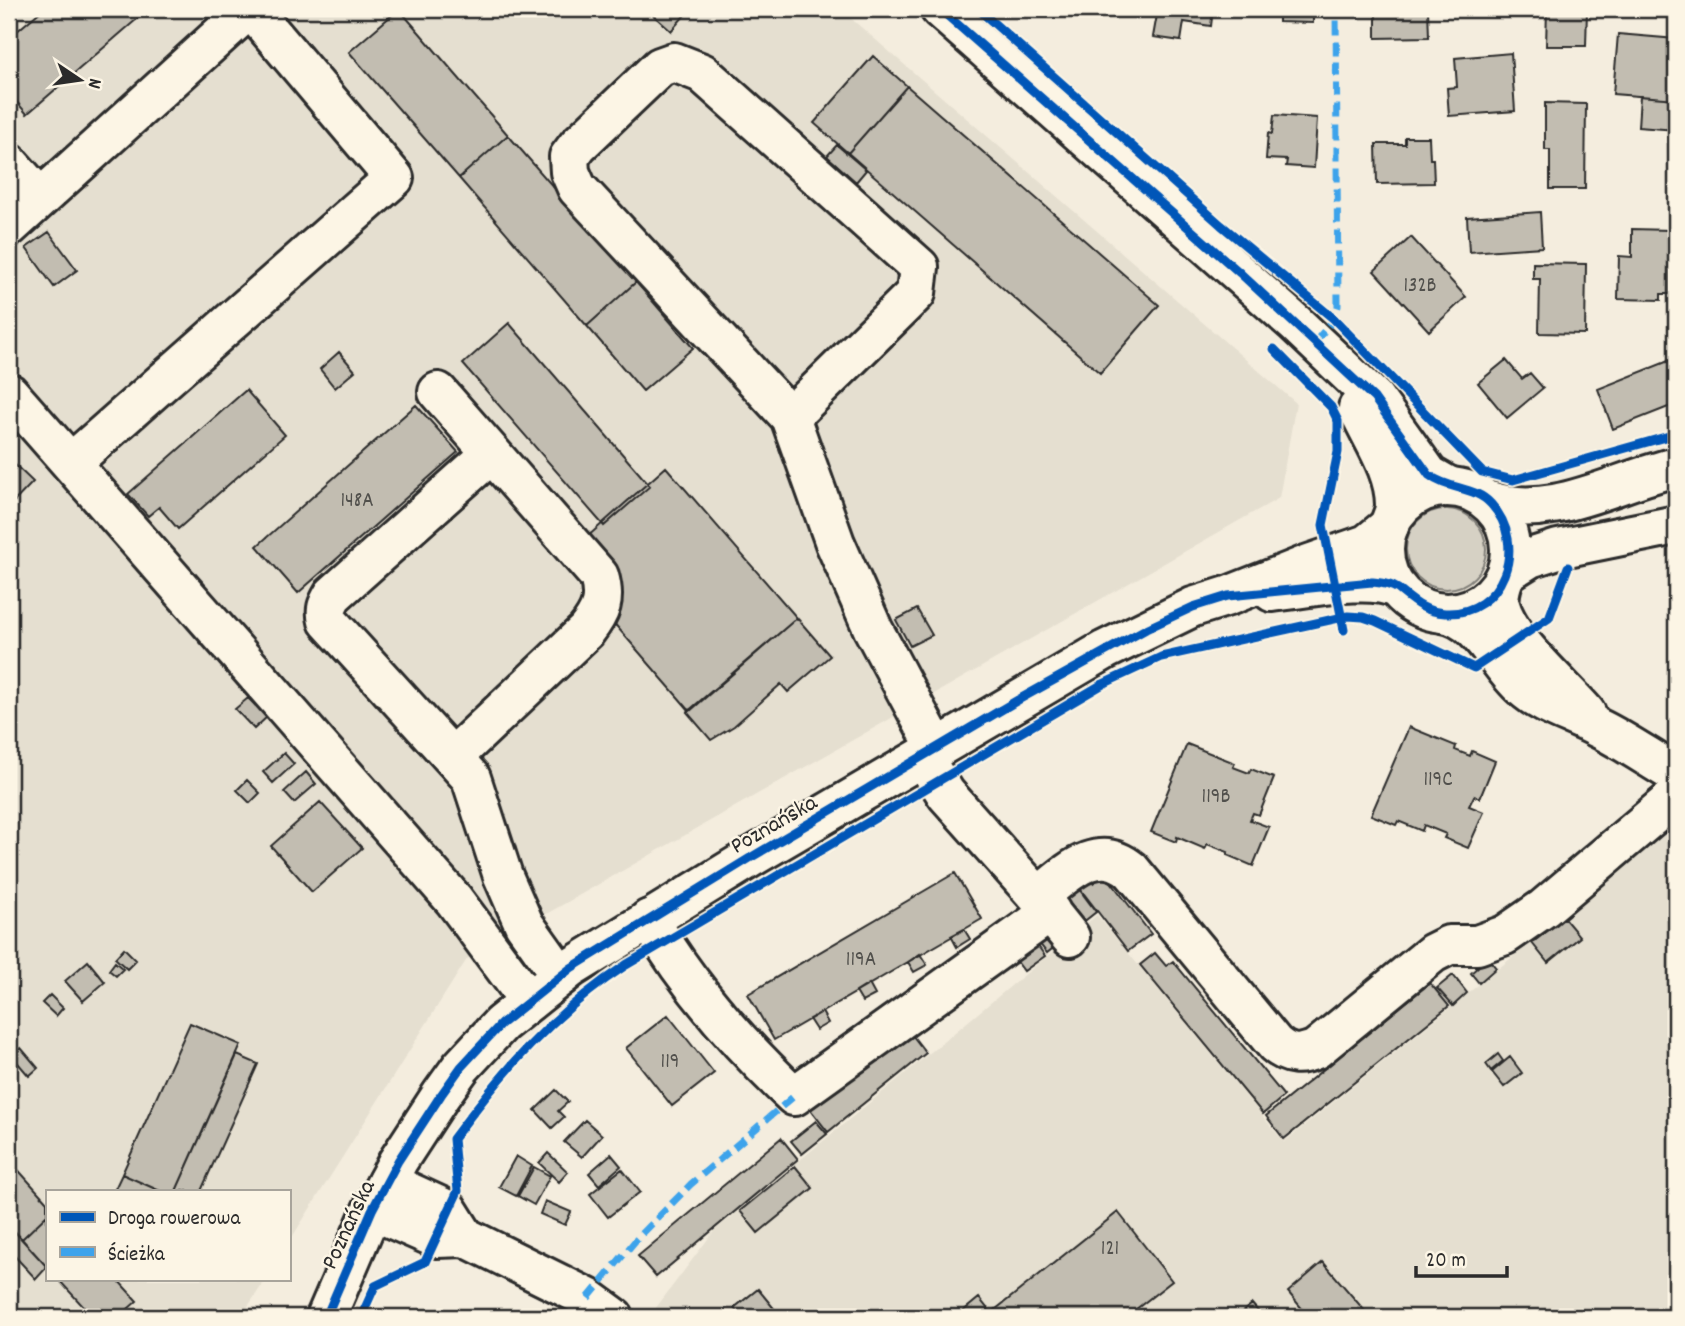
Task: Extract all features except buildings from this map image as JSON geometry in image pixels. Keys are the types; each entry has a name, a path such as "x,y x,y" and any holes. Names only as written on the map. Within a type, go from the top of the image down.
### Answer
{"main road":[{"path":"9,227 250,9 394,178 71,463"},
{"path":"940,9 1240,273 1374,398 1429,475 1489,501 1517,507 1548,506 1676,467"},
{"path":"790,417 916,293 919,267 702,73 674,62 660,67 578,145 569,157 570,172 577,188 790,417 835,543 946,794 1053,915"},
{"path":"9,163 40,198"},
{"path":"1341,367 1392,485 1395,508 1384,548 1389,573 1398,589 1415,604 1451,614 1465,622 1483,640 1514,680 1530,694 1599,728 1676,774"},
{"path":"438,392 599,576 603,603 598,617 586,631 453,757"},
{"path":"9,393 454,900 529,1001"},
{"path":"491,454 333,595 327,606 328,621 471,778 503,876 524,924 561,976"},
{"path":"1389,526 1399,508 1412,497 1432,488 1450,486"},
{"path":"1489,501 1502,518 1509,539 1510,551 1499,598 1503,611 1510,625 1551,677 1599,728"},
{"path":"1443,613 1468,610 1486,600 1506,573 1530,558 1676,525"},
{"name":"Poznańska","path":"326,1317 380,1196 420,1126 461,1067 501,1024 561,976 649,919 1116,645 1193,607 1367,544 1389,526"},
{"name":"Poznańska","path":"1228,596 1373,582 1398,589"},
{"path":"649,919 669,954 741,1045 794,1096 1053,915 1071,870 1086,862 1108,858 1121,861 1131,870 1275,1044 1283,1051 1302,1055 1316,1049 1433,953 1449,945 1477,945 1505,936 1544,908 1676,796"},
{"path":"380,1196 436,1238 465,1237 588,1298 614,1317"}],"shaded area":[{"path":"9,9 840,9 1296,403 1279,498 467,959 290,1240 290,1190 46,1190 46,1280 265,1280 241,1317 9,1317"},
{"path":"1438,509 1454,509 1475,520 1486,541 1486,557 1475,578 1454,589 1438,589 1424,583 1412,571 1406,557 1406,541 1412,527 1424,515"},
{"path":"1676,825 1676,1317 649,1317 714,1231 1097,915 1284,1142"}],"marked path":[{"path":"1315,342 1334,319 1338,306 1336,9"},
{"path":"588,1298 635,1241 691,1184 794,1096"}],"cycle path":[{"path":"326,1317 372,1210 398,1161 441,1095 461,1067 501,1024 571,968 750,858 1018,700 1146,629 1193,607 1228,596 1372,582 1392,586 1425,608 1445,613 1465,611 1482,603 1495,591 1504,575 1508,539 1502,521 1491,504 1477,494 1429,475 1374,398 1240,273 940,9"},
{"path":"978,9 1221,225 1334,319 1482,472 1513,480 1676,434"},
{"path":"1274,349 1331,407 1338,421 1338,452 1323,525 1344,630"},
{"path":"361,1317 375,1286 425,1262 458,1191 453,1139 491,1089 532,1044 576,1002 626,965 1103,684 1161,657 1348,616 1375,621 1474,668 1549,618 1568,567"}]}
